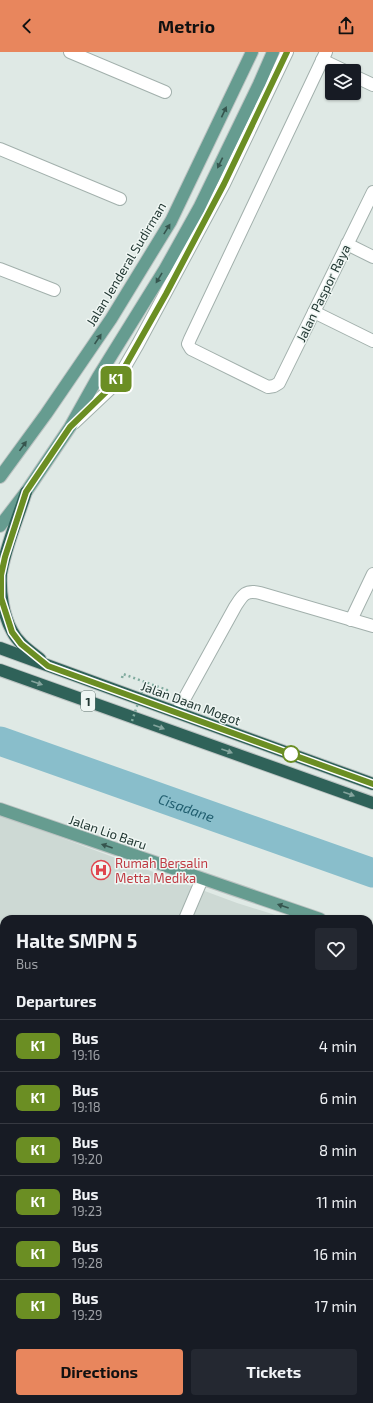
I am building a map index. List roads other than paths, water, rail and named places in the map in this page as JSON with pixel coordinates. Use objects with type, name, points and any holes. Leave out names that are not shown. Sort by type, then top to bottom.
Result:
[{"type":"highway","points":[[26,492],[5,557],[1,575],[1,598],[12,632],[21,644],[48,666]]},
{"type":"highway","name":"Jalan Daan Mogot","points":[[0,648],[373,784]]},
{"type":"highway","name":"1","points":[[0,670],[373,803]]},
{"type":"main road","name":"Jalan Jenderal Sudirman","points":[[0,477],[46,414],[111,319],[171,221],[252,52]]},
{"type":"main road","points":[[0,526],[26,492],[70,427],[98,377],[165,269],[199,208],[259,84],[272,52]]},
{"type":"main road","name":"Jalan Lio Baru","points":[[0,809],[308,915]]},
{"type":"street","points":[[70,52],[166,92]]},
{"type":"street","points":[[70,427],[108,390],[123,370],[224,184],[287,52]]},
{"type":"street","points":[[324,56],[335,64]]},
{"type":"street","name":"Jalan Paspor Raya","points":[[324,56],[188,344],[191,349],[268,387],[279,383],[373,192]]},
{"type":"street","points":[[361,79],[373,85]]},
{"type":"street","points":[[0,149],[120,199]]},
{"type":"street","points":[[347,244],[373,257]]},
{"type":"street","points":[[0,269],[54,290]]},
{"type":"street","points":[[314,312],[373,341]]},
{"type":"street","points":[[351,620],[373,574]]},
{"type":"street","points":[[181,714],[241,597],[247,592],[253,591],[373,626]]},
{"type":"street","points":[[187,915],[202,879]]},
{"type":"waterway","name":"Cisadane","points":[[0,741],[373,873]]},
{"type":"place","name":"Rumah Bersalin Metta Medika","points":[[101,870]]}]
